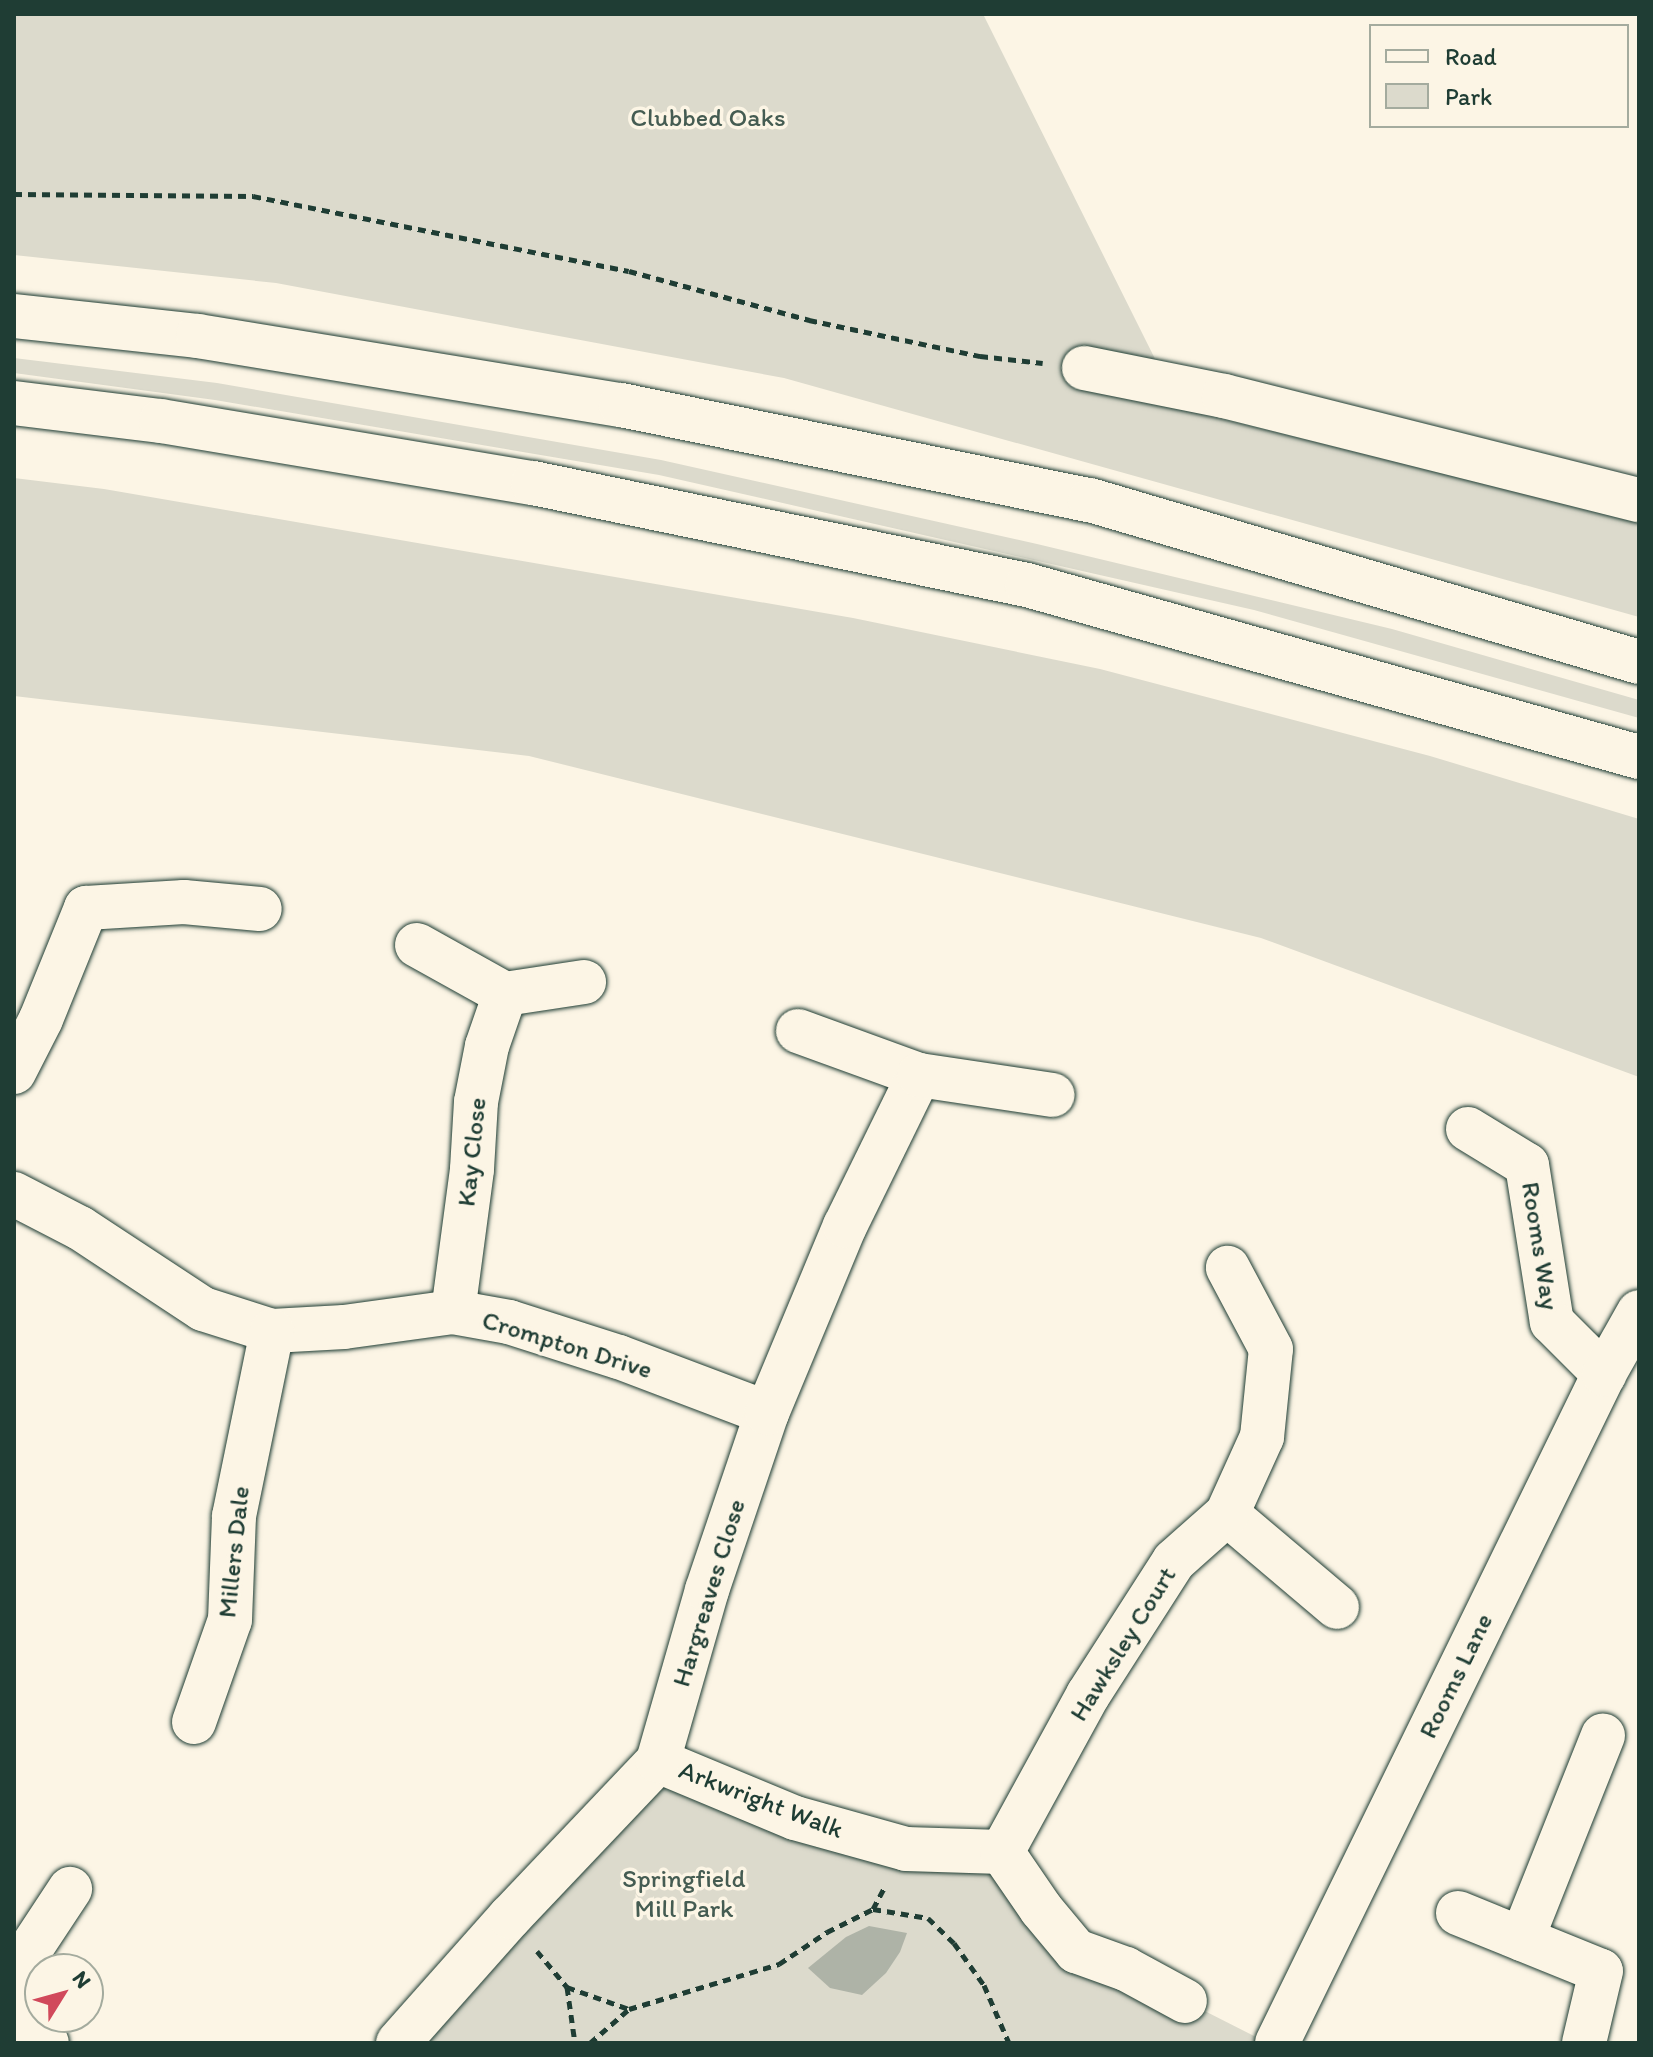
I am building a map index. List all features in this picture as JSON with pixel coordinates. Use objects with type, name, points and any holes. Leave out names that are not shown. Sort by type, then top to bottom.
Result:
[{"type":"main road","points":[[14,316],[198,336],[621,405],[1090,500],[1639,662]]},
{"type":"main road","points":[[1084,368],[1224,396],[1639,500]]},
{"type":"main road","points":[[14,403],[161,421],[533,483],[1027,585],[1639,757]]},
{"type":"main road","points":[[14,1072],[41,1019],[86,908],[219,903],[260,909]]},
{"type":"main road","points":[[417,945],[505,994],[584,982]]},
{"type":"main road","name":"Kay Close","points":[[453,1312],[472,1169],[476,1102],[487,1046],[505,994]]},
{"type":"main road","points":[[798,1031],[919,1075],[1053,1095]]},
{"type":"main road","name":"Hargreaves Close","points":[[398,2043],[510,1917],[658,1761],[707,1590],[767,1413],[845,1226],[919,1075]]},
{"type":"main road","name":"Rooms Way","points":[[1468,1129],[1527,1165],[1552,1322],[1604,1374]]},
{"type":"main road","name":"Crompton Drive","points":[[14,1194],[80,1228],[203,1309],[272,1331],[344,1327],[453,1312],[509,1322],[619,1357],[767,1413]]},
{"type":"main road","name":"Hawksley Court","points":[[1002,1852],[1088,1695],[1174,1561],[1227,1514],[1262,1437],[1271,1349],[1228,1268]]},
{"type":"main road","name":"Rooms Lane","points":[[1277,2043],[1604,1374],[1639,1312]]},
{"type":"main road","name":"Millers Dale","points":[[194,1722],[230,1620],[234,1516],[272,1331]]},
{"type":"main road","points":[[1227,1514],[1337,1607]]},
{"type":"main road","points":[[1522,1939],[1603,1735]]},
{"type":"main road","name":"Arkwright Walk","points":[[658,1761],[795,1818],[906,1849],[1002,1852]]},
{"type":"main road","points":[[1002,1852],[1041,1909],[1076,1951],[1126,1969],[1185,2001]]},
{"type":"main road","points":[[14,1974],[70,1889]]},
{"type":"main road","points":[[1458,1913],[1601,1971],[1584,2043]]},
{"type":"main road","points":[[14,2012],[47,2043]]},
{"type":"path","points":[[14,194],[253,196],[629,271],[809,320],[980,356],[1084,368]]},
{"type":"path","points":[[590,2043],[629,2009],[779,1964],[827,1932],[873,1909],[928,1918],[954,1943],[984,1985],[1009,2043]]},
{"type":"path","points":[[575,2043],[567,1987],[629,2009]]},
{"type":"green space","name":"Clubbed Oaks","points":[[14,14],[983,14],[1180,409],[1639,521],[1639,617],[784,378],[276,283],[14,255]]},
{"type":"green space","points":[[14,358],[217,383],[661,460],[1037,544],[1392,629],[1639,700],[1639,718],[1254,610],[659,475],[215,400],[14,373]]},
{"type":"green space","points":[[14,478],[104,489],[853,618],[1100,669],[1430,756],[1639,819],[1639,1077],[1261,938],[529,756],[14,696]]},
{"type":"green space","name":"Springfield Mill Park","points":[[658,1761],[1002,1852],[1041,1909],[1185,2001],[1258,2038],[1256,2043],[398,2043]]},
{"type":"shaded area","points":[[869,1926],[907,1933],[900,1952],[886,1973],[862,1995],[830,1988],[808,1968],[846,1937]]}]
